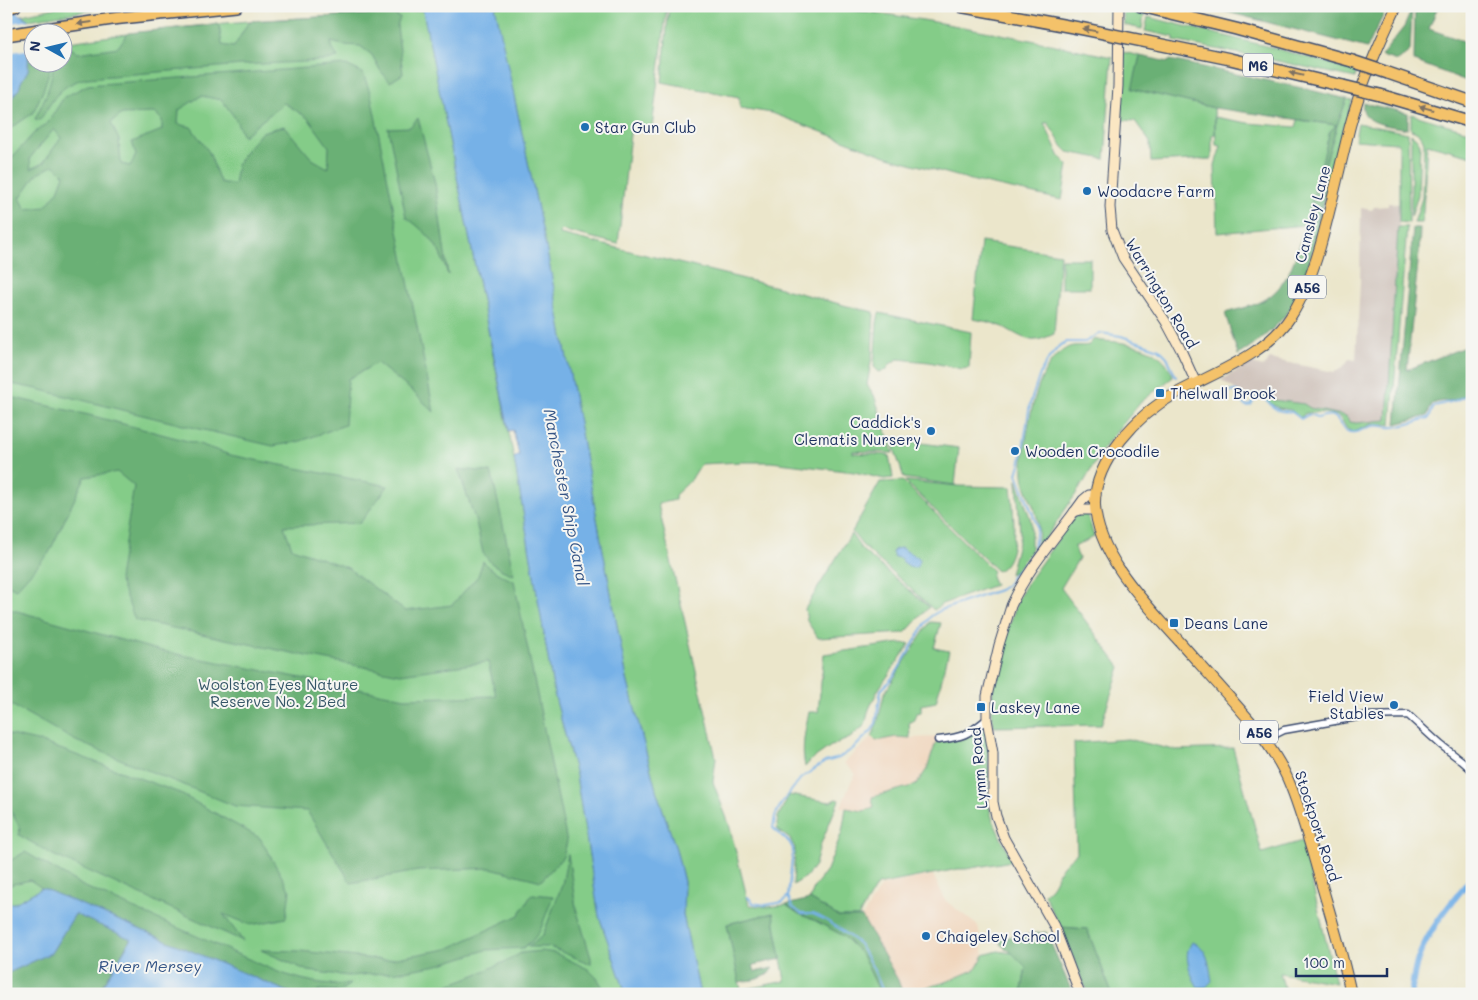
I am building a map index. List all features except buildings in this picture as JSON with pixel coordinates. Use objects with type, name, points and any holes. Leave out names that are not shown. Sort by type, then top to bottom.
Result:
[{"type":"highway","points":[[6,8],[15,6]]},
{"type":"highway","points":[[72,25],[236,6]]},
{"type":"highway","name":"M6","points":[[959,6],[1230,58],[1380,95],[1472,122]]},
{"type":"highway","name":"M6","points":[[1141,6],[1190,17],[1352,61],[1472,102]]},
{"type":"highway","points":[[6,35],[22,32]]},
{"type":"highway","points":[[6,42],[22,39]]},
{"type":"main road","name":"Warrington Road","points":[[1119,6],[1118,86],[1110,207],[1112,230],[1123,258],[1166,322],[1196,383]]},
{"type":"main road","name":"Camsley Lane","points":[[1196,383],[1236,364],[1258,349],[1272,339],[1291,318],[1309,283],[1325,230],[1354,113],[1365,79],[1376,50],[1397,6]]},
{"type":"main road","name":"Stockport Road","points":[[1196,383],[1162,402],[1136,423],[1115,448],[1104,466],[1097,486],[1095,510],[1098,525],[1114,562],[1128,583],[1251,722],[1266,740],[1280,762],[1291,786],[1340,945],[1351,994]]},
{"type":"main road","name":"Lymm Road","points":[[1080,994],[1054,926],[1004,838],[996,816],[993,802],[993,753],[987,719],[987,696],[990,679],[1016,594],[1030,571],[1086,497],[1096,495]]},
{"type":"main road","points":[[1074,512],[1095,510]]},
{"type":"street","points":[[1266,740],[1284,730],[1363,716],[1408,715],[1472,770]]},
{"type":"street","points":[[938,740],[959,737],[971,732],[987,719]]},
{"type":"shaded area","points":[[1388,203],[1400,204],[1387,420],[1350,422],[1345,416],[1310,408],[1304,404],[1274,400],[1256,392],[1250,399],[1221,380],[1250,363],[1263,367],[1270,359],[1334,372],[1343,367],[1349,359],[1356,360],[1361,208],[1372,210],[1374,207],[1388,206]]},
{"type":"shaded area","points":[[872,737],[876,741],[896,737],[939,737],[927,769],[916,785],[873,797],[874,808],[863,811],[841,807],[856,774],[844,763]]},
{"type":"shaded area","name":"Chaigeley School","points":[[933,875],[946,901],[978,926],[984,955],[976,969],[946,982],[903,994],[898,980],[862,917],[881,886]]},
{"type":"green space","points":[[64,6],[93,6],[93,10],[29,20],[22,15]]},
{"type":"green space","points":[[667,6],[652,128],[631,125],[618,244],[561,230],[560,234],[874,312],[872,356],[867,385],[874,395],[893,453],[853,451],[853,453],[889,455],[893,478],[884,479],[854,472],[771,462],[701,464],[691,480],[675,495],[675,500],[658,504],[716,758],[713,782],[729,824],[749,905],[768,907],[786,905],[799,914],[842,935],[862,955],[881,994],[700,994],[683,915],[684,882],[676,849],[656,790],[627,679],[547,252],[495,7]],"holes":[[[773,913],[785,981],[741,990],[727,924]]]},
{"type":"green space","points":[[669,6],[845,9],[900,16],[1022,38],[1112,57],[1105,159],[1068,152],[1048,123],[1044,123],[1060,157],[1068,165],[1062,200],[975,181],[888,157],[772,113],[740,108],[739,97],[662,82]]},
{"type":"green space","points":[[1204,6],[1388,6],[1367,48]]},
{"type":"green space","points":[[1415,6],[1438,6],[1429,29],[1472,44],[1472,83],[1414,61]]},
{"type":"green space","points":[[1412,9],[1410,51],[1397,61],[1381,56],[1404,27]]},
{"type":"green space","name":"Woolston Eyes Nature Reserve No. 2 Bed","points":[[423,10],[514,458],[554,693],[576,775],[599,916],[626,994],[564,994],[561,990],[457,994],[293,994],[42,888],[15,903],[6,904],[6,106],[19,89],[27,72],[72,72],[72,42],[249,21]]},
{"type":"green space","points":[[1123,11],[1144,15],[1142,29],[1124,25]]},
{"type":"green space","points":[[391,13],[400,18],[397,26],[403,74],[390,82],[380,70],[372,55],[360,46],[331,42],[333,50],[338,57],[322,61],[242,65],[87,78],[64,88],[54,98],[40,120],[35,119],[47,93],[53,72],[72,72],[72,49],[78,53],[118,47],[128,33],[219,24],[222,45],[234,47],[249,21]]},
{"type":"green space","points":[[1148,17],[1274,48],[1357,71],[1355,78],[1174,41],[1174,37],[1145,31]]},
{"type":"green space","points":[[1123,52],[1140,56],[1133,89],[1214,108],[1215,134],[1212,135],[1212,159],[1151,162],[1150,142],[1135,121],[1121,120]]},
{"type":"green space","points":[[1140,56],[1169,62],[1170,60],[1347,99],[1337,125],[1214,108],[1132,89]]},
{"type":"green space","points":[[346,65],[363,73],[371,95],[434,412],[412,391],[377,363],[348,379],[345,425],[298,442],[273,446],[6,383],[6,164],[35,132],[47,124],[64,97],[88,85]],"holes":[[[201,96],[222,100],[235,118],[243,136],[284,103],[308,118],[329,147],[328,168],[312,159],[284,126],[262,132],[248,148],[237,165],[234,185],[220,182],[209,152],[191,127],[178,124],[179,110]],[[155,113],[162,120],[162,130],[132,142],[136,155],[130,166],[121,164],[119,140],[111,123],[122,114]],[[54,129],[61,138],[43,163],[31,169],[30,158]],[[54,165],[64,175],[58,191],[45,207],[26,209],[20,198],[36,175]]]},
{"type":"green space","points":[[27,72],[49,72],[33,113],[7,131],[6,106],[19,89]]},
{"type":"green space","points":[[1347,99],[1352,100],[1335,157],[1317,234],[1303,233],[1305,225],[1217,233],[1215,165],[1221,146],[1216,145],[1215,117],[1248,123],[1296,127],[1298,120],[1337,125]],"holes":[[[1337,125],[1324,168],[1331,169],[1318,220],[1311,220],[1306,224],[1330,131]]]},
{"type":"green space","points":[[1363,103],[1408,113],[1408,129],[1372,120],[1366,116],[1363,110]]},
{"type":"green space","points":[[1411,114],[1472,132],[1472,156],[1427,144],[1421,223],[1414,223],[1422,198],[1424,143],[1416,132],[1411,130]]},
{"type":"green space","points":[[418,118],[435,183],[448,275],[433,242],[406,217],[388,128],[410,127]]},
{"type":"green space","points":[[1358,123],[1408,133],[1409,223],[1399,222],[1399,144],[1355,140]]},
{"type":"green space","points":[[1337,125],[1324,167],[1331,169],[1318,221],[1311,220],[1306,225],[1330,131]]},
{"type":"green space","points":[[1411,134],[1420,144],[1418,195],[1411,217]]},
{"type":"green space","points":[[1398,227],[1407,227],[1391,425],[1373,424],[1353,432],[1347,429],[1339,417],[1334,415],[1311,413],[1299,417],[1291,410],[1279,408],[1271,404],[1263,395],[1274,400],[1304,404],[1310,408],[1346,416],[1350,422],[1387,420]]},
{"type":"green space","points":[[1413,228],[1420,228],[1419,253],[1407,370],[1472,344],[1472,392],[1454,400],[1432,404],[1427,416],[1396,424]]},
{"type":"green space","points":[[1303,233],[1317,234],[1296,298],[1278,323],[1263,337],[1238,355],[1225,313],[1258,303],[1271,296],[1278,289],[1289,272]]},
{"type":"green space","points":[[981,242],[1060,254],[1054,334],[1031,340],[997,325],[973,319]]},
{"type":"green space","points":[[1061,259],[1090,259],[1090,288],[1061,288]]},
{"type":"green space","points":[[879,313],[971,332],[969,368],[962,369],[929,362],[898,359],[891,363],[886,370],[879,372],[874,367]]},
{"type":"green space","points":[[1094,339],[1131,344],[1144,348],[1156,354],[1166,363],[1173,377],[1141,402],[1104,447],[1084,482],[1037,551],[1038,521],[1025,485],[1023,471],[1029,421],[1033,406],[1042,378],[1048,366],[1057,356],[1067,348],[1089,345]]},
{"type":"green space","points":[[6,396],[93,416],[199,444],[230,455],[388,486],[360,523],[284,526],[292,548],[348,568],[405,611],[452,605],[478,576],[483,561],[497,573],[514,581],[567,842],[563,857],[541,881],[491,868],[418,871],[351,883],[307,811],[235,806],[76,741],[6,702],[6,608],[161,651],[405,698],[496,696],[488,662],[400,674],[135,620],[119,579],[134,486],[117,472],[85,477],[49,553],[16,589],[6,584]]},
{"type":"green space","points":[[891,439],[959,448],[955,485],[904,478]]},
{"type":"green space","points":[[458,469],[490,472],[492,475],[514,575],[491,563],[483,553],[476,522]]},
{"type":"green space","points":[[1017,480],[1031,521],[1031,548],[1014,572],[1010,574],[1020,535]]},
{"type":"green space","points":[[903,481],[993,571],[991,576],[995,585],[942,604],[934,610],[862,545],[852,532],[880,482]]},
{"type":"green space","points":[[905,481],[958,486],[1011,487],[1014,533],[1010,556],[1005,565],[997,571]]},
{"type":"green space","points":[[1087,512],[1094,537],[1074,547],[1079,558],[1061,588],[1120,667],[1101,725],[994,727],[992,703],[994,680],[997,680],[998,677],[995,676],[1019,597],[1077,513]]},
{"type":"green space","points":[[851,534],[862,550],[929,607],[905,633],[818,638],[807,621],[805,609]]},
{"type":"green space","points":[[930,622],[941,623],[934,648],[949,651],[936,702],[921,705],[921,712],[917,713],[913,721],[909,722],[910,738],[896,737],[876,741],[872,737],[884,694]]},
{"type":"green space","points":[[900,643],[910,644],[878,690],[869,709],[865,725],[850,738],[831,746],[811,760],[805,767],[803,746],[805,732],[809,712],[818,712],[824,654]]},
{"type":"green space","points":[[979,729],[986,729],[989,754],[988,803],[993,821],[1012,861],[958,869],[877,885],[858,917],[839,917],[810,899],[814,887],[827,870],[842,832],[846,808],[863,811],[874,808],[872,797],[916,785],[927,769],[936,742],[963,739]]},
{"type":"green space","points":[[6,734],[41,742],[177,792],[260,838],[290,891],[286,918],[251,925],[223,914],[243,941],[53,855],[19,835],[20,828],[6,802]]},
{"type":"green space","points":[[1128,739],[1174,750],[1233,748],[1262,853],[1302,841],[1336,983],[1280,973],[1286,994],[1207,994],[1206,990],[1198,994],[1112,994],[1087,929],[1060,927],[1044,894],[1053,884],[1062,867],[1077,853],[1074,743]]},
{"type":"green space","points":[[789,795],[830,802],[836,799],[839,800],[820,846],[815,865],[806,877],[793,885],[795,848],[790,839],[778,830],[777,824],[778,817]]},
{"type":"green space","points":[[25,852],[83,886],[278,972],[314,982],[350,984],[341,991],[318,990],[321,994],[293,994],[42,888],[30,880],[6,887],[6,863]]},
{"type":"green space","points":[[568,854],[576,908],[591,958],[591,964],[549,947],[528,947],[543,935],[562,885]]},
{"type":"green space","points":[[532,894],[553,896],[540,931],[523,948],[486,950],[438,965],[398,972],[349,976],[308,971],[261,950],[300,951],[385,960],[447,949],[519,915]]},
{"type":"green space","points":[[810,899],[839,917],[862,917],[898,980],[903,994],[881,994],[862,955],[842,935],[799,914],[786,905]]},
{"type":"green space","points":[[773,913],[781,959],[753,965],[755,972],[773,968],[763,977],[739,982],[727,924]]},
{"type":"green space","points":[[75,914],[131,938],[102,987],[121,994],[6,994],[6,974],[51,953]]},
{"type":"green space","points":[[1060,927],[1087,929],[1112,994],[1088,994]]},
{"type":"green space","points":[[1046,932],[1073,994],[1022,994],[1026,967],[1000,944],[1002,938]]},
{"type":"green space","points":[[542,951],[555,953],[588,969],[597,978],[607,994],[564,994],[561,990],[412,994],[446,986],[475,975],[521,953]]},
{"type":"green space","points":[[998,951],[1012,953],[1026,967],[1022,994],[923,994],[920,989],[946,982],[976,969],[984,955]]},
{"type":"green space","points":[[920,989],[923,994],[903,994]]},
{"type":"water","points":[[6,6],[29,20],[29,22],[22,22],[22,72],[27,72],[19,89],[6,106]]},
{"type":"water","name":"Manchester Ship Canal","points":[[422,6],[495,6],[547,252],[627,679],[656,790],[676,849],[684,882],[683,915],[700,994],[626,994],[599,916],[576,775],[554,693],[514,458],[519,455],[513,430],[509,431]]},
{"type":"water","points":[[901,548],[920,559],[917,567],[912,568],[903,562],[901,558],[894,557],[892,552],[895,549]]},
{"type":"water","name":"River Mersey","points":[[42,888],[293,994],[121,994],[102,988],[131,939],[75,914],[51,953],[6,974],[6,904],[15,903]]},
{"type":"water","points":[[1192,942],[1202,948],[1209,963],[1212,981],[1206,987],[1198,987],[1193,979],[1187,959],[1188,950]]},
{"type":"pier","points":[[31,20],[31,22],[22,22],[22,50],[6,53],[6,24]]},
{"type":"waterway","points":[[748,897],[753,903],[766,905],[783,902],[788,896],[793,849],[790,843],[773,828],[775,816],[781,804],[801,778],[825,762],[839,758],[854,748],[872,730],[876,723],[881,690],[898,670],[931,616],[941,610],[999,590],[1007,585],[1034,550],[1037,527],[1017,474],[1021,461],[1030,404],[1040,374],[1049,358],[1060,345],[1067,342],[1085,342],[1100,333],[1121,336],[1159,349],[1167,357],[1176,377]]},
{"type":"waterway","points":[[1194,392],[1206,398],[1211,398],[1236,391],[1243,404],[1247,406],[1251,405],[1258,394],[1264,397],[1273,407],[1281,411],[1292,412],[1301,419],[1309,415],[1318,418],[1335,417],[1346,431],[1350,432],[1357,432],[1376,426],[1406,425],[1429,418],[1434,406],[1454,401],[1472,393]]},
{"type":"waterway","points":[[1411,994],[1417,963],[1428,937],[1472,877]]},
{"type":"waterway","points":[[788,896],[792,907],[802,914],[813,914],[822,918],[859,944],[873,968],[884,994]]},
{"type":"place","name":"Star Gun Club","points":[[585,127]]},
{"type":"place","name":"Woodacre Farm","points":[[1087,191]]},
{"type":"place","name":"Thelwall Brook","points":[[1160,393]]},
{"type":"place","name":"Caddick's Clematis Nursery","points":[[931,431]]},
{"type":"place","name":"Wooden Crocodile","points":[[1015,451]]},
{"type":"place","name":"Deans Lane","points":[[1174,623]]},
{"type":"place","name":"Field View Stables","points":[[1394,705]]},
{"type":"place","name":"Laskey Lane","points":[[981,707]]},
{"type":"place","name":"Chaigeley School","points":[[926,936]]}]
